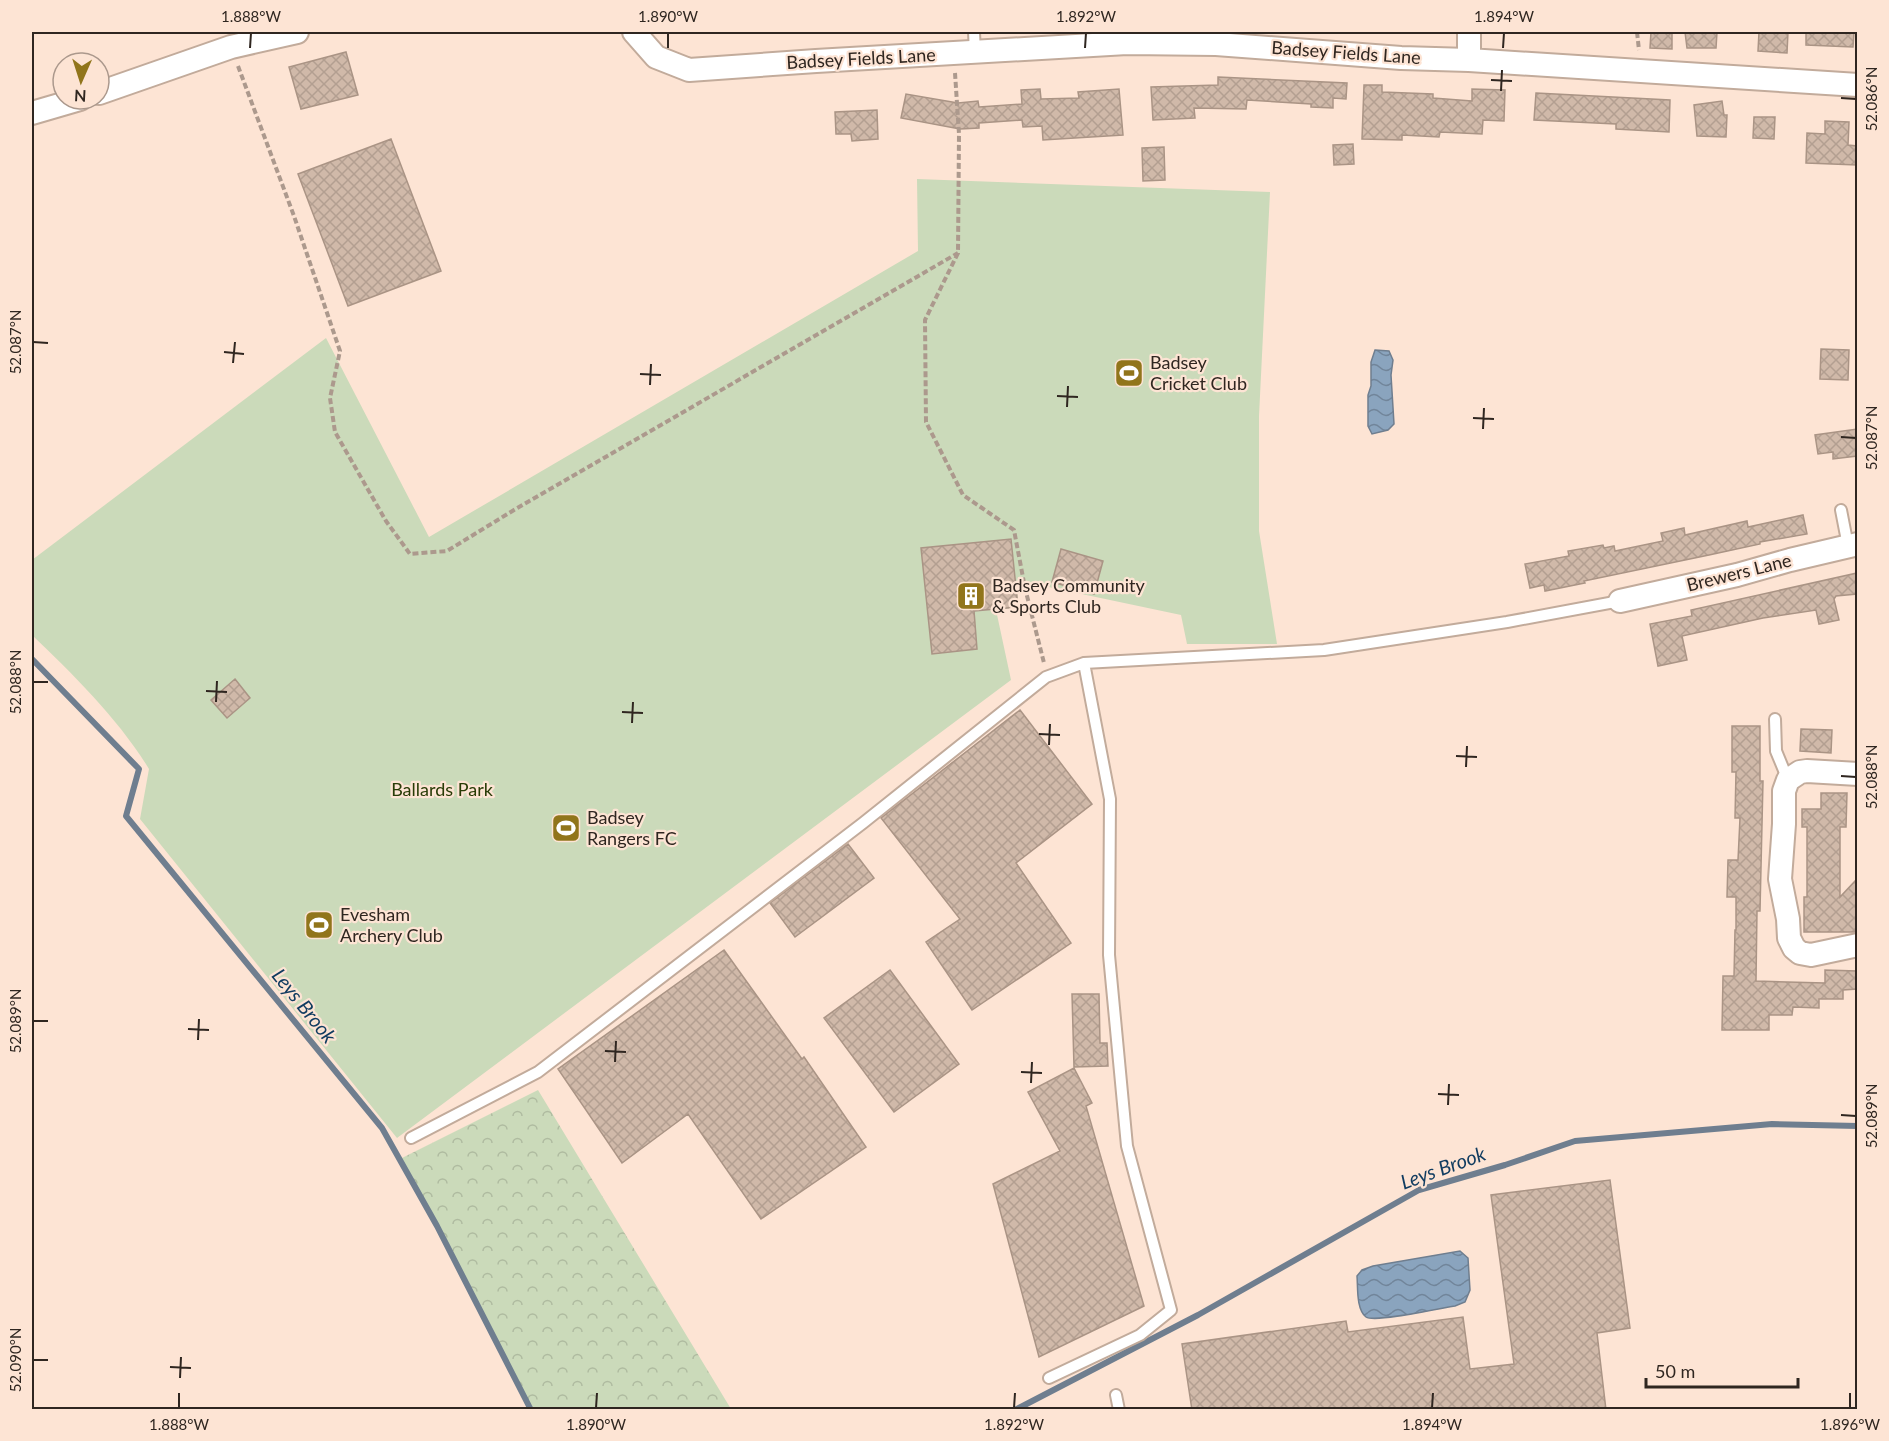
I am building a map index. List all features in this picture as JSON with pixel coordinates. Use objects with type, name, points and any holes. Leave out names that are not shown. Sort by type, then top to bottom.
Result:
[{"type":"street","points":[[111,89],[238,41],[297,32]]},
{"type":"street","name":"Badsey Fields Lane","points":[[634,32],[656,57],[689,70],[816,61],[967,46],[1216,44],[1401,58],[1468,60],[1857,85]]},
{"type":"street","points":[[1468,60],[1469,32]]},
{"type":"street","points":[[32,113],[51,107]]},
{"type":"street","name":"Brewers Lane","points":[[1620,601],[1737,575],[1853,545]]},
{"type":"street","points":[[1857,774],[1807,771],[1800,772],[1788,780],[1784,790],[1780,879],[1788,919],[1789,938],[1794,948],[1800,953],[1811,955],[1857,945]]},
{"type":"lane","points":[[1841,510],[1853,545]]},
{"type":"lane","points":[[411,1138],[538,1072],[853,830],[1046,677],[1084,663],[1324,650],[1507,622],[1620,601]]},
{"type":"lane","points":[[1048,1378],[1140,1335],[1171,1310],[1127,1146],[1109,955],[1110,799],[1084,663]]},
{"type":"lane","points":[[1775,718],[1776,752],[1788,780]]},
{"type":"lane","points":[[1116,1395],[1119,1410]]},
{"type":"path","points":[[238,41],[340,351],[330,398],[335,432],[386,521],[410,554],[447,551],[958,253]]},
{"type":"path","points":[[967,46],[958,134],[958,253],[925,320],[926,422],[963,495],[1014,530],[1024,588],[1046,677]]},
{"type":"green space","name":"Ballards Park","points":[[917,179],[1270,192],[1259,416],[1259,531],[1277,644],[1187,644],[1181,615],[1039,585],[1017,587],[1018,607],[996,610],[1011,680],[397,1138],[140,819],[149,769],[110,716],[32,635],[32,560],[326,338],[429,537],[918,251]]},
{"type":"green space","points":[[538,1090],[731,1409],[531,1409],[400,1159]]},
{"type":"water","points":[[1375,350],[1389,351],[1393,360],[1391,375],[1394,424],[1388,430],[1372,434],[1368,426],[1368,395],[1371,386],[1371,362]]},
{"type":"water","points":[[1460,1251],[1468,1258],[1470,1290],[1465,1302],[1455,1306],[1395,1317],[1372,1318],[1366,1317],[1363,1313],[1358,1298],[1357,1276],[1362,1270],[1373,1266]]},
{"type":"building","points":[[1651,32],[1672,32],[1672,49],[1650,48]]},
{"type":"building","points":[[1685,32],[1717,32],[1716,48],[1687,48]]},
{"type":"building","points":[[1759,32],[1788,32],[1787,53],[1758,51]]},
{"type":"building","points":[[1806,32],[1854,32],[1853,47],[1806,45]]},
{"type":"building","points":[[346,52],[358,95],[301,109],[289,67]]},
{"type":"building","points":[[1218,77],[1347,83],[1346,99],[1333,98],[1333,108],[1311,107],[1311,104],[1247,100],[1246,109],[1194,108],[1195,118],[1153,120],[1151,87],[1218,85]]},
{"type":"building","points":[[1364,85],[1382,85],[1382,92],[1433,94],[1433,98],[1472,101],[1472,89],[1505,90],[1504,121],[1483,120],[1482,134],[1440,132],[1439,137],[1402,135],[1402,140],[1362,139]]},
{"type":"building","points":[[1040,89],[1041,99],[1079,98],[1078,92],[1119,89],[1123,135],[1043,140],[1042,126],[1023,127],[1022,120],[979,123],[979,128],[960,129],[901,118],[906,94],[958,103],[978,101],[979,107],[1022,104],[1021,90]]},
{"type":"building","points":[[1536,93],[1670,100],[1669,132],[1616,129],[1616,124],[1534,120]]},
{"type":"building","points":[[1722,101],[1724,115],[1727,115],[1726,137],[1697,136],[1694,105]]},
{"type":"building","points":[[877,110],[878,139],[852,141],[851,134],[836,134],[835,112]]},
{"type":"building","points":[[1754,117],[1775,117],[1774,139],[1753,138]]},
{"type":"building","points":[[1825,121],[1849,122],[1848,145],[1857,146],[1857,165],[1806,163],[1807,133],[1825,134]]},
{"type":"building","points":[[391,139],[441,271],[348,306],[298,174]]},
{"type":"building","points":[[1353,144],[1354,164],[1334,165],[1333,145]]},
{"type":"building","points":[[1164,147],[1165,180],[1143,181],[1142,148]]},
{"type":"building","points":[[1821,349],[1849,350],[1848,380],[1820,379]]},
{"type":"building","points":[[1857,429],[1857,456],[1833,459],[1833,452],[1818,454],[1815,435]]},
{"type":"building","points":[[1803,515],[1807,534],[1760,542],[1760,544],[1545,591],[1544,585],[1530,588],[1525,564],[1569,556],[1568,551],[1603,545],[1604,548],[1614,546],[1615,551],[1663,541],[1661,533],[1684,528],[1685,535],[1747,521],[1748,527]]},
{"type":"building","name":"Badsey Community & Sports Club","points":[[1011,539],[1018,607],[974,611],[977,649],[932,654],[921,548]]},
{"type":"building","points":[[1061,549],[1103,561],[1094,594],[1052,582]]},
{"type":"building","points":[[1857,573],[1857,594],[1836,596],[1834,599],[1839,620],[1819,624],[1816,610],[1763,618],[1682,636],[1687,660],[1658,666],[1650,624],[1692,616],[1691,610]]},
{"type":"building","points":[[235,679],[250,698],[227,718],[211,700]]},
{"type":"building","points":[[1020,710],[1092,804],[1016,863],[1071,943],[972,1010],[926,942],[960,919],[881,818]]},
{"type":"building","points":[[1732,726],[1760,726],[1760,781],[1763,781],[1756,981],[1825,983],[1825,970],[1857,971],[1857,989],[1843,990],[1843,999],[1819,999],[1819,1008],[1793,1007],[1792,1015],[1769,1015],[1769,1030],[1722,1030],[1723,976],[1734,976],[1736,930],[1736,897],[1727,897],[1728,860],[1738,860],[1740,818],[1735,818],[1736,772],[1732,772]]},
{"type":"building","points":[[1801,729],[1832,730],[1831,753],[1800,751]]},
{"type":"building","points":[[1821,793],[1847,793],[1846,827],[1840,827],[1840,897],[1857,879],[1857,932],[1804,932],[1804,897],[1807,897],[1807,827],[1802,827],[1802,809],[1821,809]]},
{"type":"building","points":[[848,844],[874,878],[795,937],[770,903]]},
{"type":"building","points":[[724,950],[802,1059],[804,1057],[866,1147],[761,1219],[688,1114],[622,1163],[558,1069]]},
{"type":"building","points":[[890,970],[959,1064],[894,1112],[824,1018]]},
{"type":"building","points":[[1072,994],[1099,994],[1100,1043],[1107,1043],[1108,1066],[1074,1067]]},
{"type":"building","points":[[1074,1068],[1092,1103],[1086,1106],[1144,1306],[1039,1357],[993,1184],[1060,1151],[1028,1092]]},
{"type":"building","points":[[1610,1180],[1630,1328],[1597,1333],[1606,1410],[1192,1410],[1182,1344],[1346,1321],[1348,1332],[1463,1317],[1470,1369],[1514,1364],[1491,1195]]},
{"type":"waterway","name":"Leys Brook","points":[[32,659],[139,769],[126,816],[382,1128],[437,1226],[531,1410]]},
{"type":"waterway","name":"Leys Brook","points":[[1015,1410],[1198,1315],[1419,1190],[1505,1165],[1575,1141],[1772,1124],[1858,1126]]},
{"type":"place","name":"Badsey Cricket Club","points":[[1129,373]]},
{"type":"place","name":"Badsey Community & Sports Club","points":[[971,596]]},
{"type":"place","name":"Badsey Rangers FC","points":[[566,828]]},
{"type":"place","name":"Evesham Archery Club","points":[[319,925]]}]
